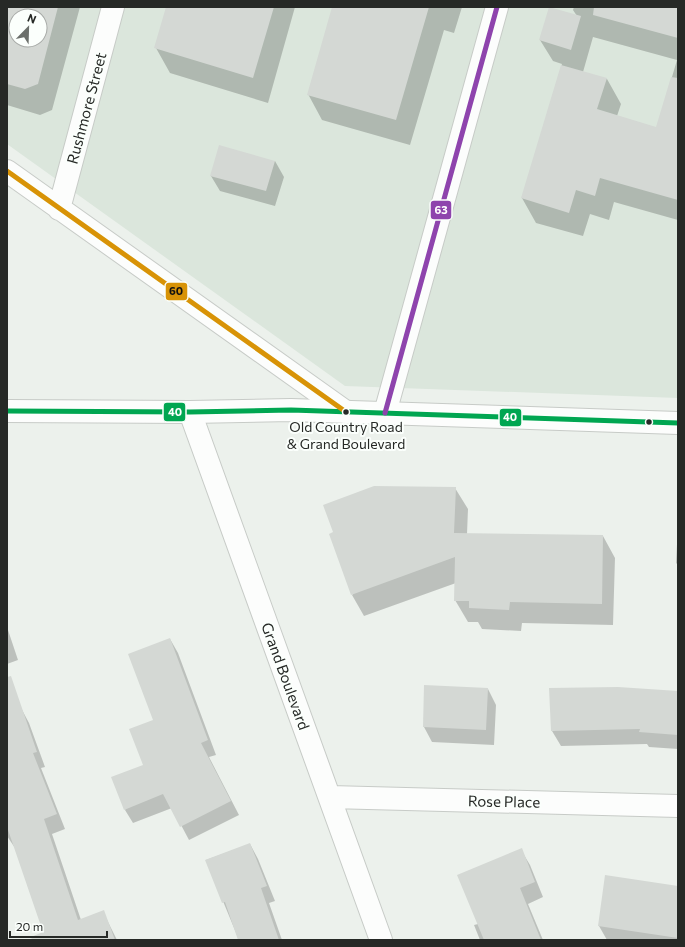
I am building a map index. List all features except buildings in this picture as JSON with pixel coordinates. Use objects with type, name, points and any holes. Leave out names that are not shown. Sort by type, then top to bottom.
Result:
[{"type":"street","name":"Rushmore Street","points":[[59,209],[114,7]]},
{"type":"street","points":[[385,413],[497,7]]},
{"type":"street","points":[[7,171],[346,412]]},
{"type":"street","points":[[7,411],[190,412],[291,410],[678,423]]},
{"type":"street","name":"Grand Boulevard","points":[[190,412],[381,940]]},
{"type":"street","name":"Rose Place","points":[[330,797],[678,806]]},
{"type":"shaded area","points":[[7,7],[678,7],[678,398],[345,386],[7,144]]},
{"type":"transit line","name":"63","points":[[385,413],[497,7]]},
{"type":"transit line","name":"60","points":[[7,171],[346,412]]},
{"type":"transit line","name":"40","points":[[7,411],[190,412],[291,410],[678,423]]},
{"type":"place","name":"Old Country Road & Grand Boulevard","points":[[346,412]]}]
